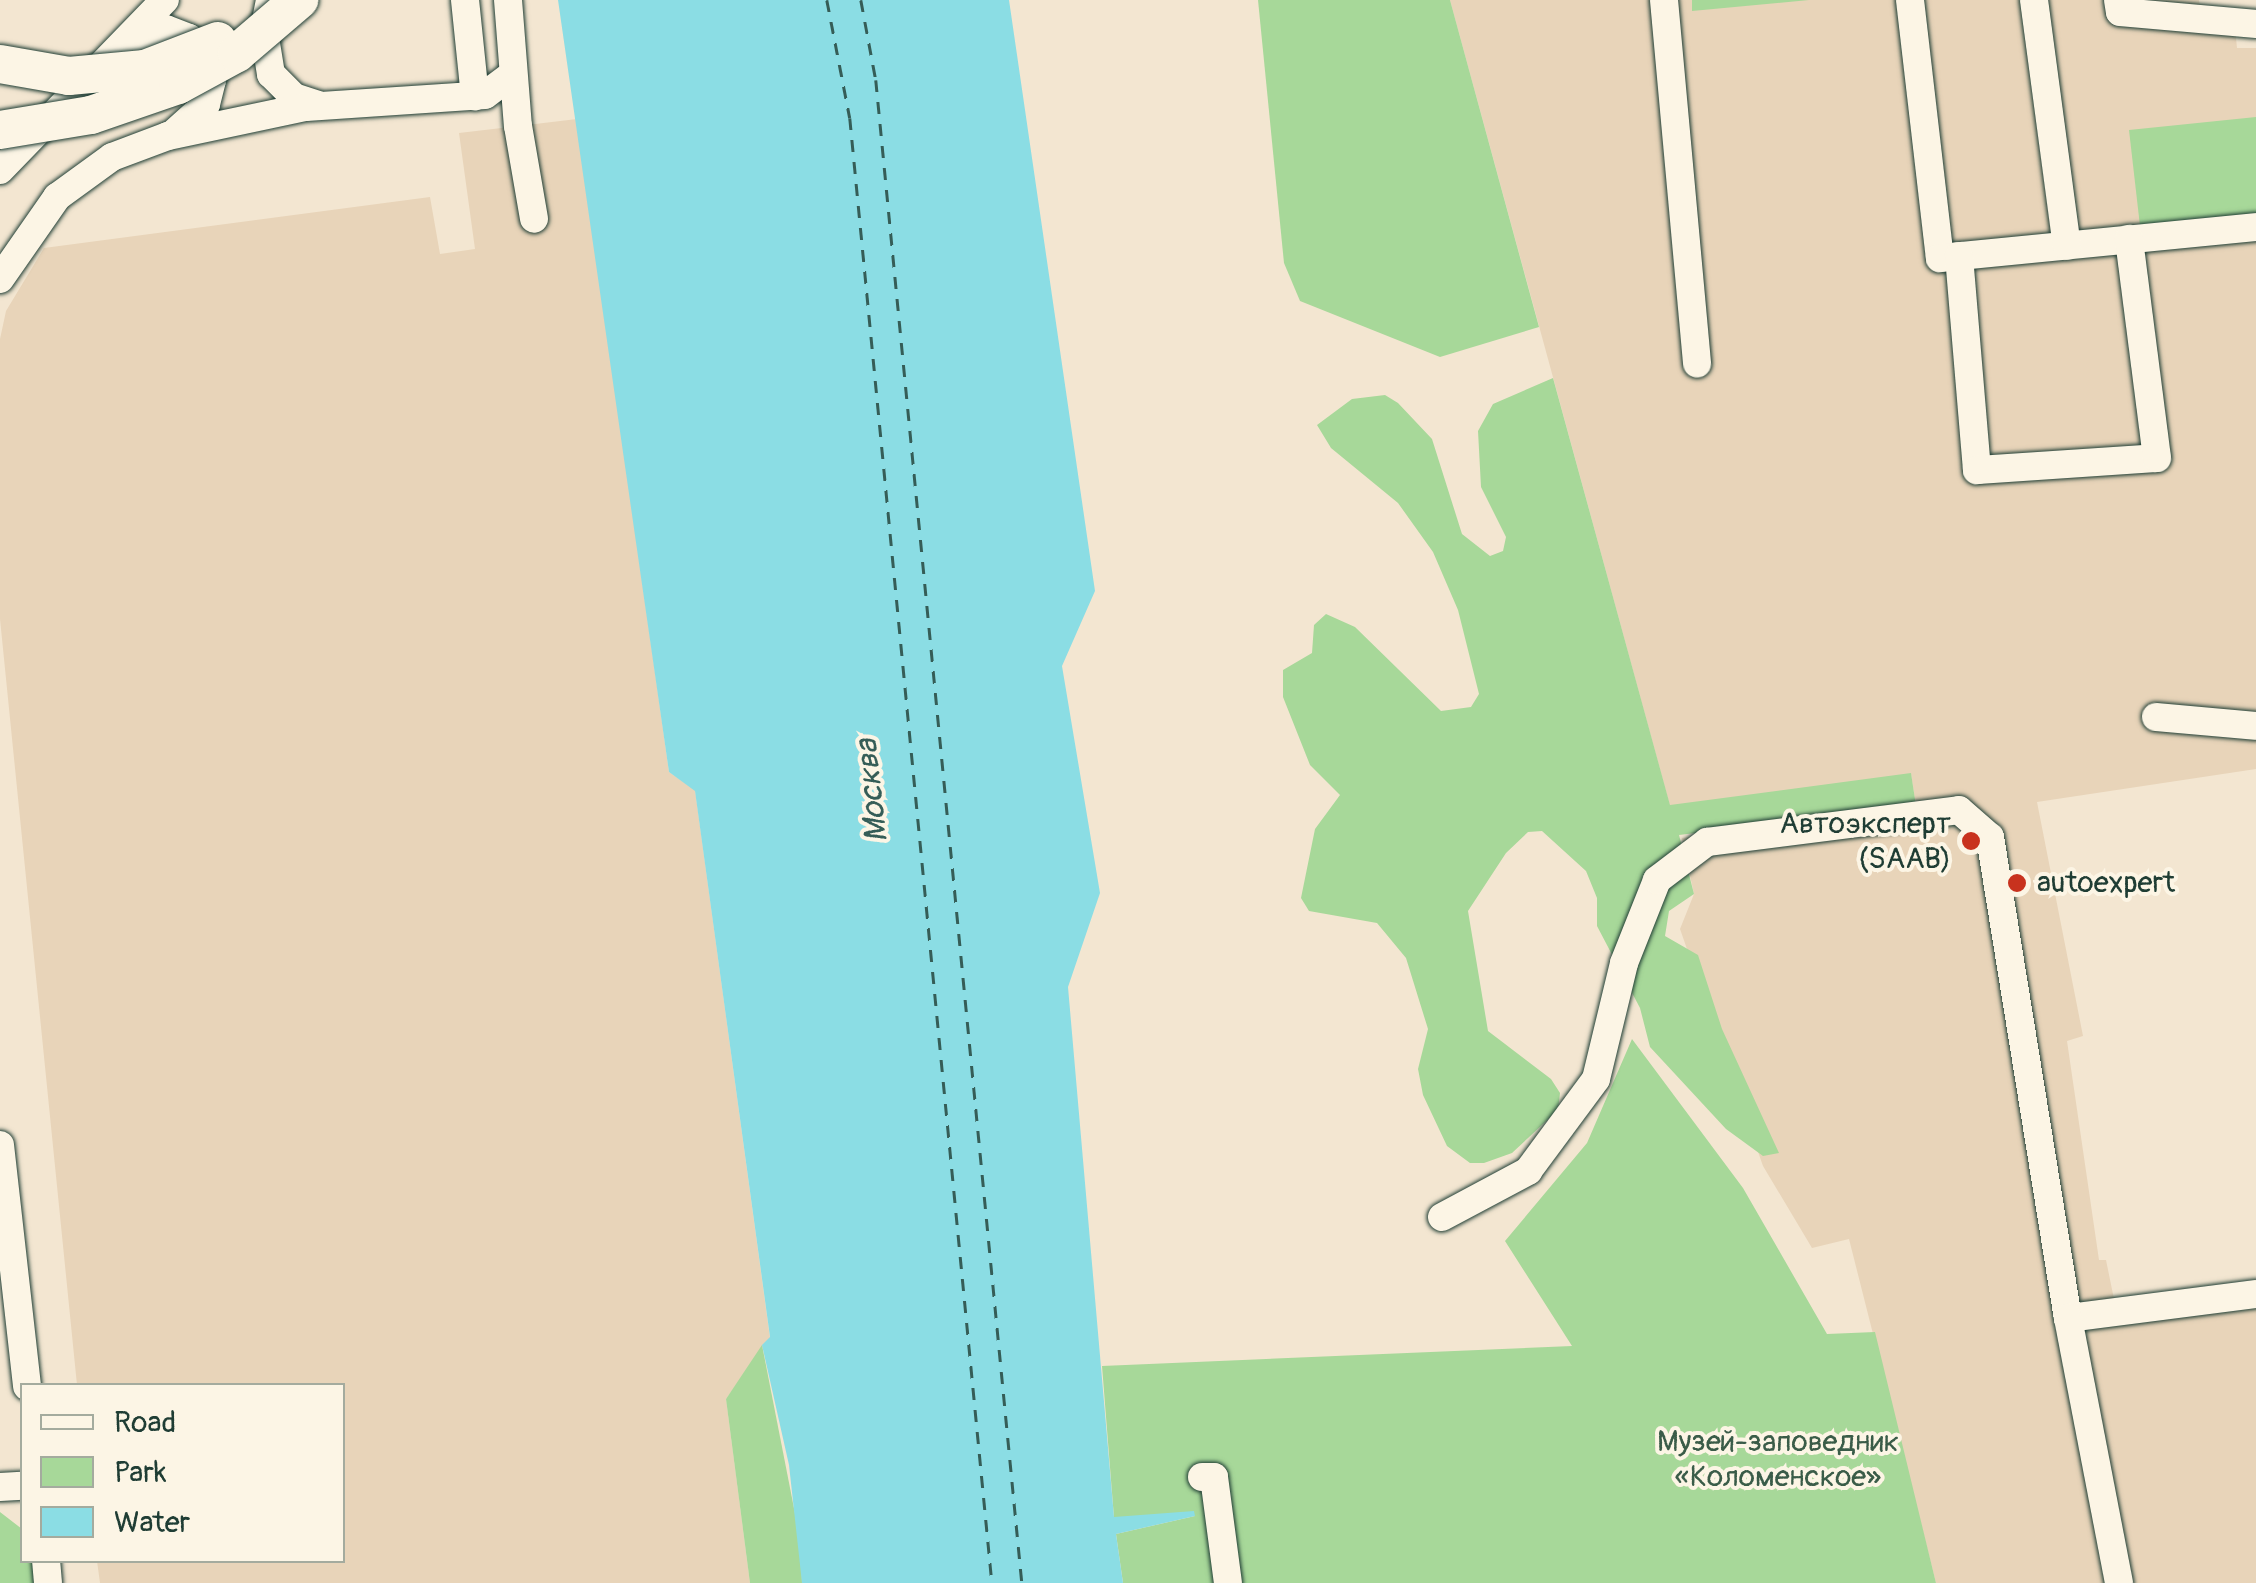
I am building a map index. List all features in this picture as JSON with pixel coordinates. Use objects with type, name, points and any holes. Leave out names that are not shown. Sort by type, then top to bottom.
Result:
[{"type":"main road","points":[[0,64],[70,76],[144,69],[224,39],[284,0]]},
{"type":"main road","points":[[0,130],[91,116],[178,85],[237,54],[298,0]]},
{"type":"street","points":[[0,170],[165,0]]},
{"type":"street","points":[[270,0],[264,31],[271,74],[294,97],[324,106]]},
{"type":"street","points":[[465,0],[475,96]]},
{"type":"street","points":[[508,0],[513,74],[534,220]]},
{"type":"street","points":[[1664,0],[1697,364]]},
{"type":"street","points":[[1910,0],[1940,258],[2256,227]]},
{"type":"street","points":[[2034,0],[2067,246]]},
{"type":"street","points":[[2118,0],[2120,12],[2256,24]]},
{"type":"street","points":[[108,57],[153,30],[178,32],[198,46],[210,68],[210,92],[199,114],[168,136]]},
{"type":"street","points":[[0,279],[57,196],[112,157],[168,136],[324,106],[475,96],[513,74]]},
{"type":"street","points":[[1960,256],[1977,470],[2158,458],[2129,240]]},
{"type":"street","points":[[2156,718],[2256,726]]},
{"type":"street","points":[[1442,1217],[1528,1171],[1596,1079],[1624,963],[1657,880],[1708,842],[1959,810],[1990,837],[2068,1318],[2118,1583]]},
{"type":"street","points":[[0,1145],[27,1383]]},
{"type":"street","points":[[2068,1318],[2256,1294]]},
{"type":"street","points":[[1202,1477],[1214,1477],[1228,1583]]},
{"type":"shaded area","points":[[1450,0],[2199,0],[2204,30],[2235,28],[2237,48],[2256,48],[2256,769],[2037,802],[2083,1036],[2067,1041],[2099,1260],[2106,1260],[2115,1304],[2256,1283],[2256,1583],[1936,1583],[1849,1239],[1812,1248],[1763,1166],[1680,929],[1694,894],[1682,838],[1916,806],[1911,774],[1670,806]]},
{"type":"shaded area","points":[[577,119],[669,772],[695,790],[770,1338],[726,1399],[750,1583],[100,1583],[97,1563],[345,1563],[345,1383],[77,1383],[0,619],[0,339],[6,311],[44,248],[430,197],[440,254],[475,249],[459,133]]},
{"type":"green space","points":[[1258,0],[1450,0],[1539,327],[1440,357],[1300,301],[1284,263]]},
{"type":"green space","points":[[1692,0],[1809,0],[1692,11]]},
{"type":"green space","points":[[2256,117],[2256,213],[2140,226],[2129,130]]},
{"type":"green space","points":[[1553,378],[1670,805],[1911,773],[1916,806],[1679,835],[1694,894],[1669,911],[1665,936],[1698,955],[1722,1029],[1779,1153],[1763,1156],[1726,1129],[1650,1047],[1640,1008],[1597,926],[1597,898],[1586,871],[1542,831],[1528,832],[1506,853],[1468,911],[1488,1031],[1551,1079],[1560,1093],[1558,1110],[1512,1153],[1484,1163],[1470,1163],[1447,1146],[1423,1095],[1418,1069],[1428,1029],[1406,958],[1377,923],[1309,911],[1301,898],[1315,829],[1340,795],[1310,765],[1283,697],[1283,670],[1312,653],[1314,625],[1326,614],[1355,627],[1441,711],[1471,707],[1479,694],[1458,610],[1433,552],[1398,503],[1331,448],[1317,425],[1352,399],[1385,395],[1398,403],[1432,439],[1462,534],[1490,556],[1503,551],[1506,537],[1481,487],[1478,431],[1493,404]]},
{"type":"green space","name":"Музей-заповедник «Коломенское»","points":[[1632,1039],[1743,1188],[1827,1334],[1875,1332],[1936,1583],[1123,1583],[1116,1534],[1195,1516],[1114,1518],[1102,1366],[1572,1346],[1505,1241],[1587,1143]]},
{"type":"green space","points":[[762,1345],[801,1544],[802,1583],[750,1583],[726,1399]]},
{"type":"green space","points":[[0,1512],[20,1527],[20,1563],[33,1563],[35,1583],[0,1583]]},
{"type":"water","name":"Москва","points":[[558,0],[1009,0],[1095,591],[1062,666],[1100,893],[1068,987],[1114,1517],[1194,1511],[1195,1516],[1116,1534],[1123,1583],[802,1583],[789,1465],[762,1345],[770,1337],[695,791],[669,772]]},
{"type":"ferry route","points":[[827,0],[850,118],[992,1583]]},
{"type":"ferry route","points":[[861,0],[876,80],[1022,1583]]},
{"type":"place","name":"Автоэксперт (SAAB)","points":[[1971,841]]},
{"type":"place","name":"autoexpert","points":[[2017,883]]}]
